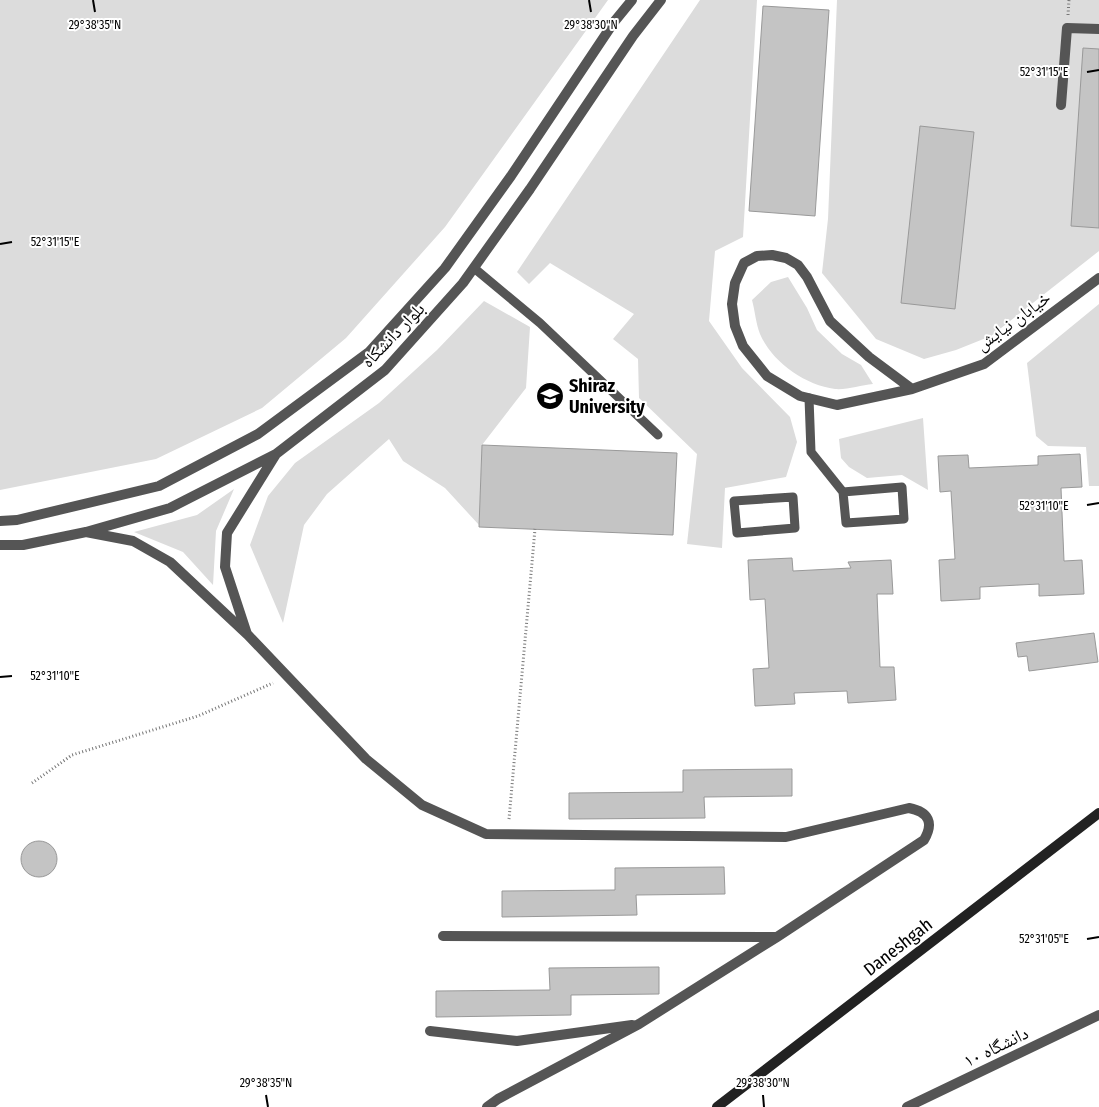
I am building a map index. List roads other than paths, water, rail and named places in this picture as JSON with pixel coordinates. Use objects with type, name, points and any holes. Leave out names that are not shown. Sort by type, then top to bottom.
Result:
[{"type":"street","name":"بلوار دانشکاه","points":[[0,520],[17,520],[159,486],[258,434],[369,352],[444,268],[511,176],[614,22],[632,0]]},
{"type":"street","name":"بلوار دانشکاه","points":[[0,545],[23,545],[86,532],[170,508],[276,454],[385,370],[463,283],[530,189],[633,36],[661,0]]},
{"type":"street","points":[[1061,105],[1067,28],[1099,29]]},
{"type":"street","name":"خیابان نیایش","points":[[912,389],[869,357],[830,321],[807,277],[798,265],[786,258],[772,255],[757,256],[744,263],[734,283],[732,304],[735,326],[744,346],[768,376],[800,396],[837,405],[912,389],[984,364],[1099,278]]},
{"type":"street","points":[[248,635],[226,567],[227,533],[276,454]]},
{"type":"street","points":[[86,532],[133,542],[170,562],[248,635],[366,759],[422,805],[486,834],[786,837],[909,808],[920,810],[928,819],[929,830],[924,840],[639,1024],[498,1099],[487,1107]]},
{"type":"street","name":"Daneshgah","points":[[717,1107],[1099,813]]},
{"type":"street","points":[[443,936],[777,936]]},
{"type":"street","name":"۱۰ دانشگاه","points":[[907,1107],[1099,1016]]},
{"type":"street","points":[[430,1031],[518,1041],[639,1024]]},
{"type":"lane","points":[[474,268],[540,323],[658,435]]},
{"type":"lane","points":[[809,398],[811,452],[843,492],[846,523],[904,518],[902,487],[843,492]]},
{"type":"lane","points":[[793,497],[795,528],[737,533],[734,502],[793,497]]},
{"type":"place","name":"Shiraz University","points":[[550,396]]}]
